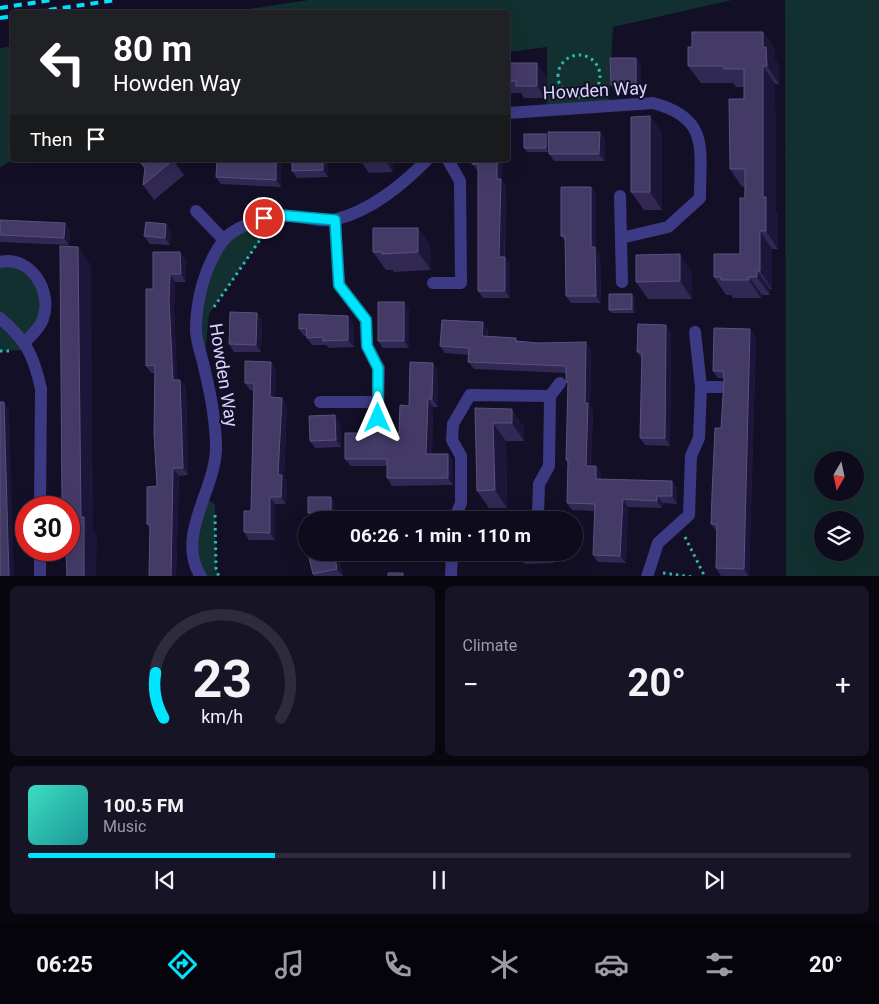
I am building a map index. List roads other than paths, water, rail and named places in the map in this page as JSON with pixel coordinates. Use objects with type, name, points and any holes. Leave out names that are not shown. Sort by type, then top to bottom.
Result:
[{"type":"street","name":"Howden Way","points":[[510,113],[653,103],[671,108],[692,124],[700,140],[700,198],[668,227],[621,238]]},
{"type":"street","points":[[378,418],[378,368],[367,346],[366,320],[339,285],[335,220],[392,192],[425,162]]},
{"type":"street","points":[[433,283],[460,283],[460,181],[449,162]]},
{"type":"street","points":[[620,196],[622,282]]},
{"type":"street","points":[[196,212],[224,240]]},
{"type":"street","name":"Howden Way","points":[[201,576],[192,544],[195,522],[212,476],[216,452],[216,418],[196,332],[200,297],[207,270],[224,240],[251,222],[278,215],[335,220]]},
{"type":"street","points":[[0,262],[6,261],[25,265],[39,279],[44,292],[46,305],[43,319],[36,331],[24,343]]},
{"type":"street","points":[[0,318],[16,332],[30,350],[40,389],[40,496]]},
{"type":"street","points":[[647,574],[658,543],[689,515],[691,456],[699,438],[702,387],[695,332]]},
{"type":"street","points":[[538,511],[539,484],[549,466],[550,396],[560,383]]},
{"type":"street","points":[[702,387],[721,387]]},
{"type":"street","points":[[458,511],[461,503],[461,456],[452,440],[453,424],[470,395],[550,396]]},
{"type":"street","points":[[320,402],[378,402]]},
{"type":"street","points":[[40,561],[40,576]]},
{"type":"street","points":[[451,576],[452,561]]},
{"type":"railway","points":[[0,8],[51,0]]},
{"type":"railway","points":[[48,10],[116,0]]},
{"type":"railway","points":[[0,18],[10,16]]}]
